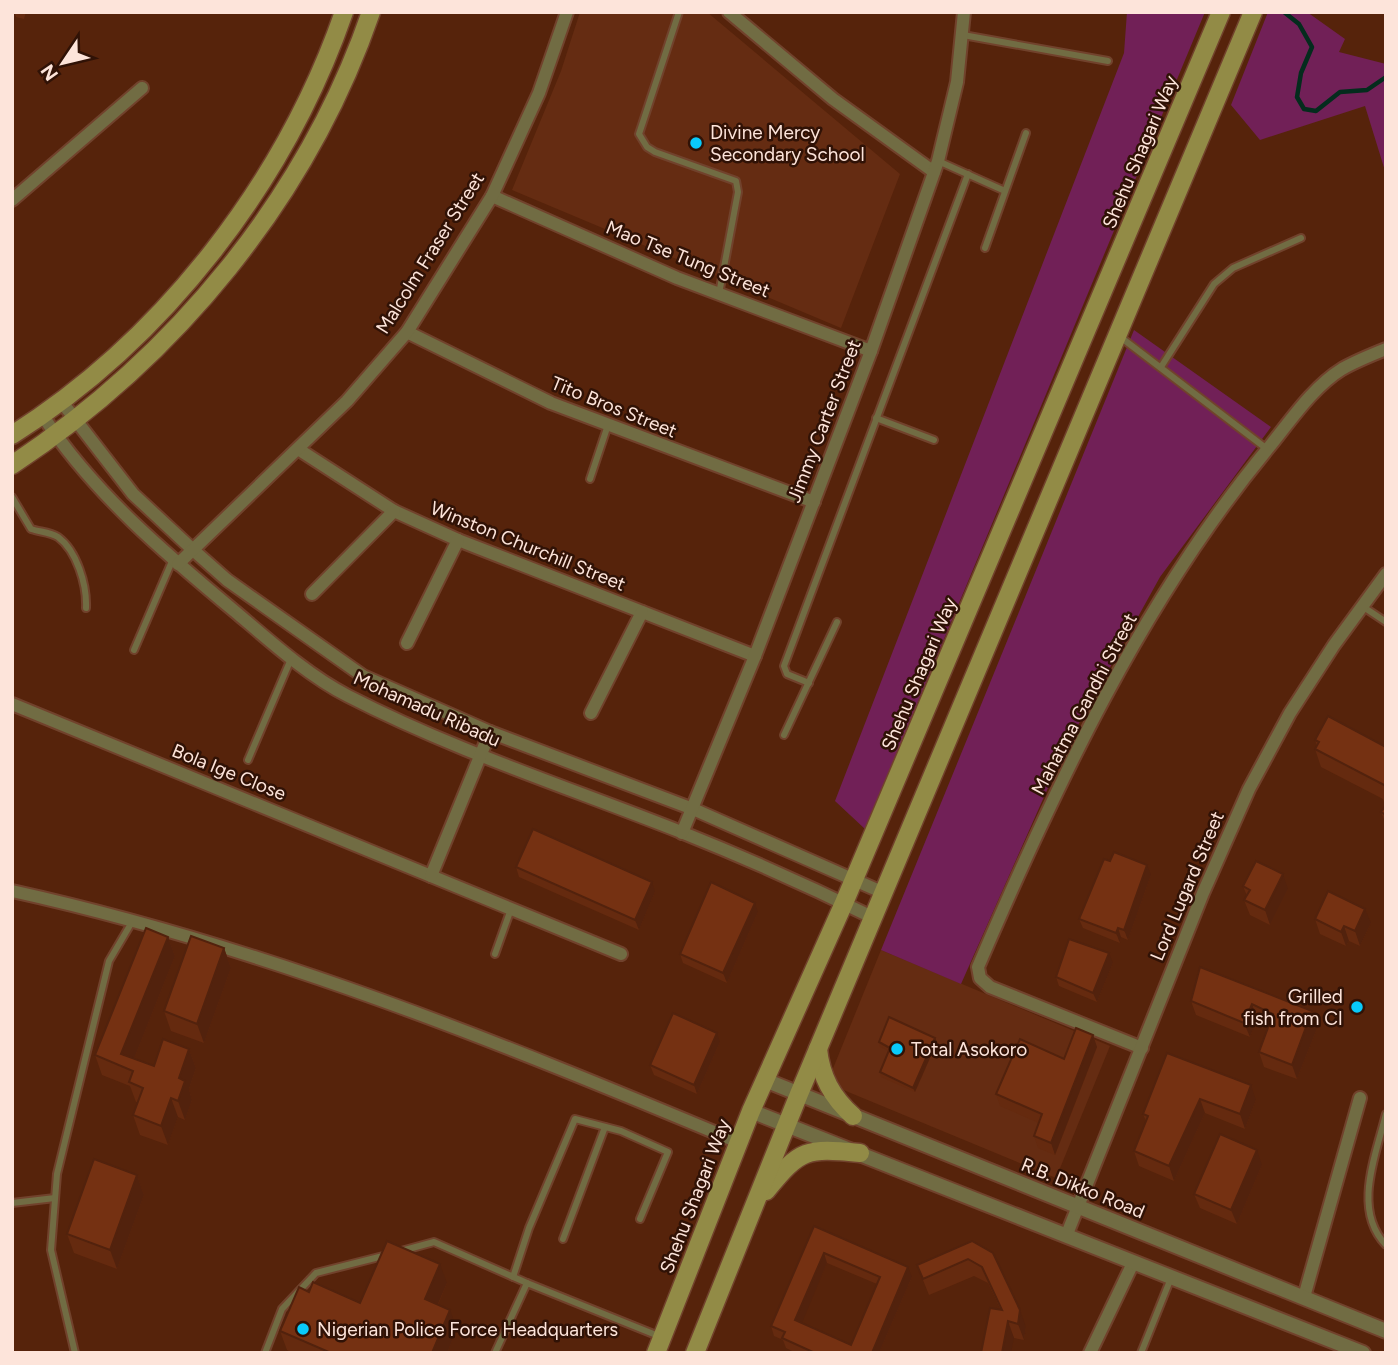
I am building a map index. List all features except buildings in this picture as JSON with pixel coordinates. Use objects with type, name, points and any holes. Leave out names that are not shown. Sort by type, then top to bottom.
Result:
[{"type":"main road","points":[[12,435],[43,416],[162,311],[236,218],[280,150],[313,89],[344,12]]},
{"type":"main road","points":[[12,465],[56,436],[177,328],[253,237],[316,138],[371,12]]},
{"type":"main road","name":"Shehu Shagari Way","points":[[659,1345],[751,1111],[855,879],[1221,12]]},
{"type":"main road","points":[[695,1353],[799,1094],[1253,12]]},
{"type":"main road","points":[[818,1049],[825,1081],[836,1101],[853,1116]]},
{"type":"main road","points":[[755,1205],[783,1170],[800,1156],[825,1149],[860,1153]]},
{"type":"street","name":"Malcolm Fraser Street","points":[[176,562],[347,401],[407,332],[492,196],[539,93],[567,12]]},
{"type":"street","points":[[729,12],[833,99],[936,166]]},
{"type":"street","name":"Jimmy Carter Street","points":[[682,833],[755,656],[814,502],[936,166],[957,82],[964,36],[964,12]]},
{"type":"street","points":[[12,200],[142,88]]},
{"type":"street","name":"Mao Tse Tung Street","points":[[492,196],[719,294],[871,351]]},
{"type":"street","name":"Tito Bros Street","points":[[407,332],[551,403],[814,502]]},
{"type":"street","name":"Mahatma Gandhi Street","points":[[1142,1048],[990,987],[980,978],[978,967],[1026,855],[1113,681],[1220,508],[1320,388],[1341,370],[1386,349]]},
{"type":"street","name":"Mohamadu Ribadu","points":[[61,401],[133,494],[192,549],[228,580],[363,676],[490,732],[693,809],[884,893]]},
{"type":"street","name":"Mohamadu Ribadu","points":[[43,416],[56,436],[119,510],[176,562],[292,657],[346,695],[481,756],[682,833],[874,918]]},
{"type":"street","name":"Winston Churchill Street","points":[[298,449],[338,478],[394,511],[458,540],[755,656]]},
{"type":"street","points":[[312,594],[394,511]]},
{"type":"street","points":[[407,643],[458,540]]},
{"type":"street","name":"Lord Lugard Street","points":[[1067,1234],[1075,1207],[1203,893],[1249,789],[1290,713],[1386,574]]},
{"type":"street","points":[[591,713],[642,612]]},
{"type":"street","name":"Bola Ige Close","points":[[12,704],[621,954]]},
{"type":"street","points":[[431,876],[490,732]]},
{"type":"street","points":[[12,891],[133,920],[314,975],[534,1057],[738,1142]]},
{"type":"street","name":"R.B. Dikko Road","points":[[765,1080],[1386,1331]]},
{"type":"street","points":[[1304,1297],[1360,1098]]},
{"type":"street","points":[[751,1111],[1363,1353]]},
{"type":"street","points":[[1090,1353],[1133,1263]]},
{"type":"lane","points":[[678,12],[639,134],[647,148],[655,152],[736,181],[738,192],[719,294]]},
{"type":"lane","points":[[964,36],[1108,61]]},
{"type":"lane","points":[[985,248],[1026,133]]},
{"type":"lane","points":[[936,166],[968,174],[1005,191]]},
{"type":"lane","points":[[809,683],[787,674],[784,666],[968,174]]},
{"type":"lane","points":[[1161,367],[1214,284],[1233,268],[1301,237]]},
{"type":"lane","points":[[1118,335],[1267,449]]},
{"type":"lane","points":[[876,418],[934,440]]},
{"type":"lane","points":[[590,479],[608,425]]},
{"type":"lane","points":[[12,497],[31,529],[50,533],[68,546],[84,582],[86,608]]},
{"type":"lane","points":[[134,650],[176,562]]},
{"type":"lane","points":[[1362,606],[1386,622]]},
{"type":"lane","points":[[784,735],[836,622]]},
{"type":"lane","points":[[248,760],[292,657]]},
{"type":"lane","points":[[495,954],[511,909]]},
{"type":"lane","points":[[75,1353],[51,1250],[57,1174],[109,961],[133,920]]},
{"type":"lane","points":[[1386,1114],[1366,1203],[1375,1234],[1386,1245]]},
{"type":"lane","points":[[513,1277],[529,1228],[575,1119],[605,1127],[668,1152],[640,1219]]},
{"type":"lane","points":[[563,1239],[605,1127]]},
{"type":"lane","points":[[12,1203],[55,1198]]},
{"type":"lane","points":[[265,1353],[282,1309],[316,1273],[434,1242],[659,1345]]},
{"type":"lane","points":[[1141,1353],[1171,1276]]},
{"type":"lane","points":[[495,1353],[527,1283]]},
{"type":"shaded area","name":"Divine Mercy Secondary School","points":[[580,12],[707,12],[900,174],[841,328],[512,190],[561,71]]},
{"type":"shaded area","points":[[1127,12],[1205,12],[865,829],[835,801],[1124,53]]},
{"type":"shaded area","points":[[1268,12],[1307,12],[1345,39],[1339,52],[1386,64],[1386,174],[1365,106],[1260,140],[1231,105]]},
{"type":"shaded area","points":[[1134,330],[1271,427],[1160,577],[1067,745],[961,984],[881,950]]},
{"type":"shaded area","points":[[881,950],[1110,1046],[1056,1178],[841,1089],[832,1071]]},
{"type":"waterway","points":[[1284,12],[1299,24],[1312,47],[1301,73],[1297,97],[1304,109],[1316,111],[1340,92],[1367,90],[1386,77]]},
{"type":"place","name":"Divine Mercy Secondary School","points":[[696,143]]},
{"type":"place","name":"Grilled fish from CI","points":[[1357,1007]]},
{"type":"place","name":"Total Asokoro","points":[[897,1049]]},
{"type":"place","name":"Nigerian Police Force Headquarters","points":[[303,1329]]}]
